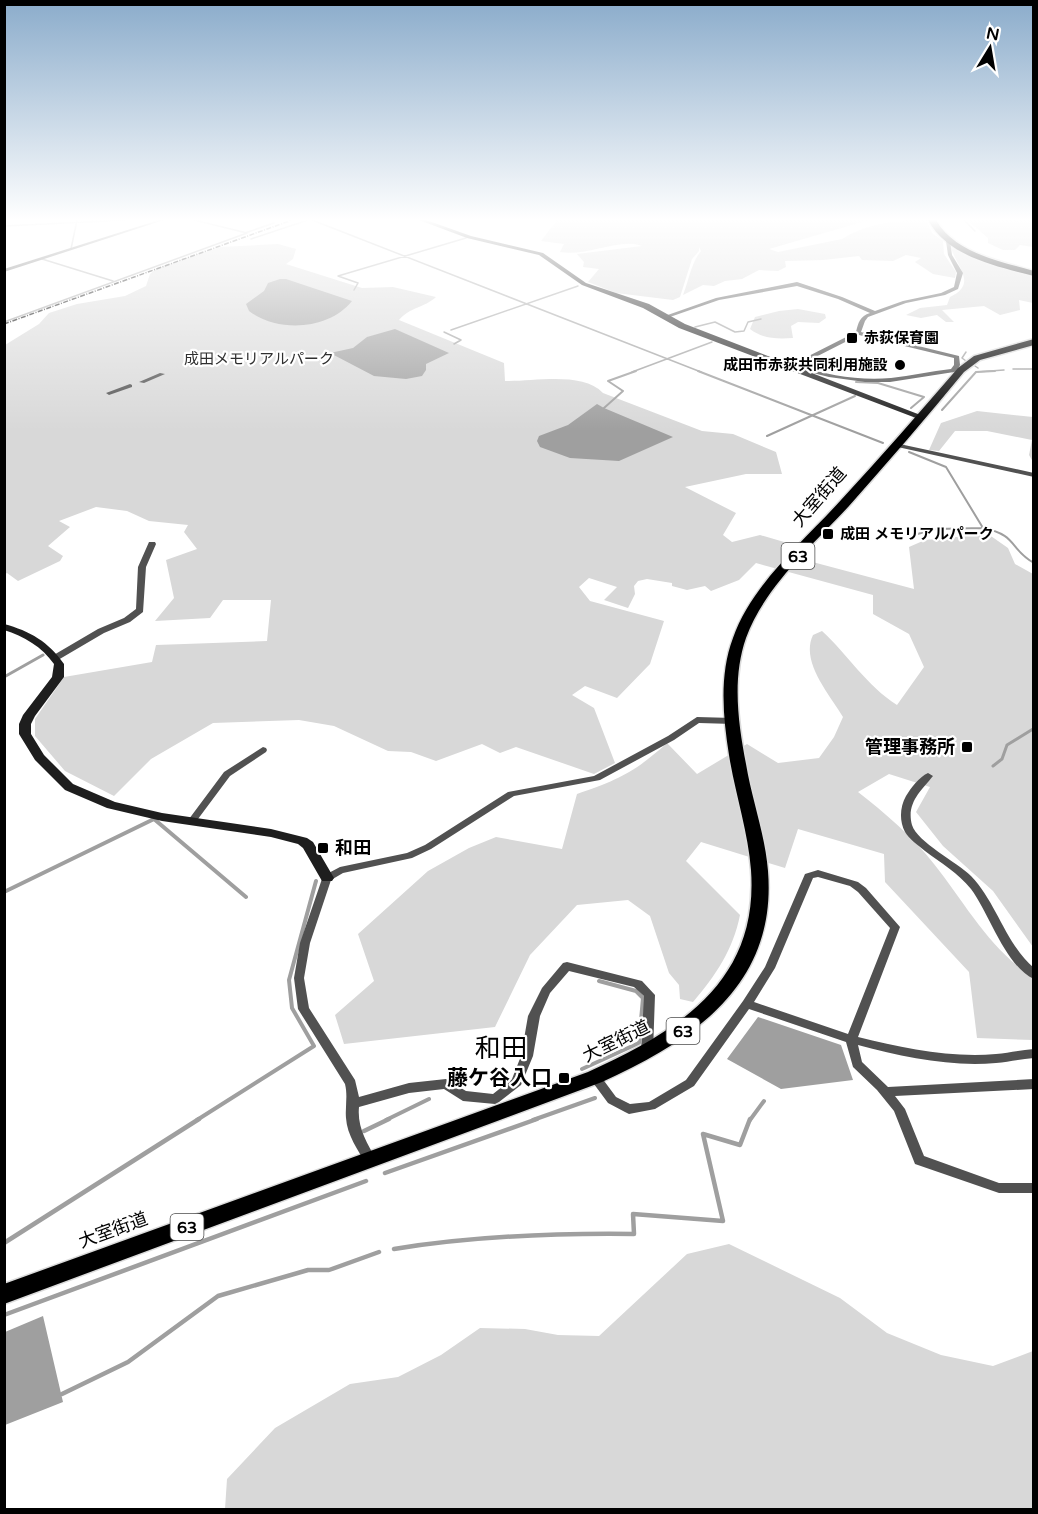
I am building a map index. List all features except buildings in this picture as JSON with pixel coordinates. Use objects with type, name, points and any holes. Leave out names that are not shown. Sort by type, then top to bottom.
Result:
[{"type":"main road","name":"大室街道","points":[[4,1294],[595,1077],[647,1052],[684,1030],[707,1012],[738,974],[753,942],[760,884],[735,745],[730,694],[734,655],[748,619],[795,559],[920,416],[956,370],[977,358],[1034,342]]},
{"type":"street","points":[[603,291],[646,306],[682,326],[920,416]]},
{"type":"street","points":[[665,317],[718,299],[762,291]]},
{"type":"street","points":[[815,291],[875,313]]},
{"type":"street","points":[[858,333],[864,318],[905,302],[931,298],[949,291]]},
{"type":"street","points":[[858,333],[957,357],[956,370],[889,380],[853,380],[791,367],[858,333]]},
{"type":"street","points":[[142,382],[162,374]]},
{"type":"street","points":[[847,389],[853,380]]},
{"type":"street","points":[[109,393],[130,386]]},
{"type":"street","points":[[895,445],[1034,475]]},
{"type":"street","points":[[55,658],[127,620],[140,610],[142,567],[152,544]]},
{"type":"street","points":[[4,627],[30,637],[46,648],[55,658],[60,669],[58,677],[25,724],[25,734],[39,757],[69,786],[111,805],[162,818],[271,833],[302,841],[308,845],[327,878]]},
{"type":"street","points":[[370,1160],[352,1119],[354,1103],[351,1083],[304,1009],[299,978],[305,943],[327,878],[340,870],[409,856],[418,852],[510,794],[597,778],[672,738],[698,720],[733,721]]},
{"type":"street","points":[[192,822],[227,774],[263,750]]},
{"type":"street","points":[[928,776],[904,810],[905,821],[910,832],[973,884],[1013,955],[1034,975]]},
{"type":"street","points":[[595,1077],[612,1100],[620,1106],[639,1109],[651,1106],[690,1083],[770,968],[810,876],[818,873],[854,884],[896,927],[851,1040],[857,1064],[886,1092],[899,1109],[919,1160],[999,1188],[1034,1188]]},
{"type":"street","points":[[354,1103],[409,1088],[446,1084],[463,1096],[495,1099],[517,1082],[527,1056],[534,1016],[546,991],[567,966],[638,984],[650,995],[647,1052]]},
{"type":"street","points":[[747,1004],[851,1040],[907,1054],[940,1059],[995,1059],[1034,1053]]},
{"type":"street","points":[[886,1092],[1034,1084]]},
{"type":"green space","name":"成田メモリアルパーク","points":[[136,291],[409,291],[436,297],[408,312],[399,320],[504,363],[505,381],[557,379],[583,382],[603,393],[702,431],[733,434],[776,452],[782,474],[746,474],[685,487],[736,513],[723,535],[732,542],[760,535],[791,544],[790,556],[914,589],[909,547],[925,540],[988,534],[1008,548],[1015,564],[1033,574],[1033,947],[993,891],[943,846],[916,812],[930,787],[889,774],[858,792],[917,844],[991,940],[1033,977],[1033,1040],[977,1038],[969,972],[885,882],[884,854],[798,829],[785,868],[701,842],[686,861],[740,915],[728,951],[709,982],[693,1002],[680,999],[679,985],[669,973],[650,916],[628,900],[577,905],[530,955],[495,1027],[344,1044],[335,1015],[374,981],[358,934],[428,871],[469,848],[496,837],[562,849],[577,794],[625,774],[667,743],[697,774],[747,744],[778,763],[819,758],[834,737],[843,717],[818,678],[810,656],[813,635],[822,631],[876,689],[897,705],[924,667],[909,634],[873,614],[873,595],[756,563],[739,580],[711,591],[705,586],[687,590],[672,586],[672,583],[647,579],[638,581],[634,586],[635,594],[628,608],[604,600],[617,587],[589,578],[579,587],[590,601],[664,621],[650,664],[617,698],[585,686],[572,695],[594,708],[615,763],[594,774],[516,747],[500,753],[482,744],[436,761],[411,752],[388,751],[334,726],[299,720],[213,723],[151,759],[114,796],[65,771],[35,736],[35,719],[64,677],[152,662],[156,645],[267,641],[271,600],[223,600],[210,618],[155,621],[174,598],[166,560],[197,549],[184,532],[188,525],[149,521],[127,511],[96,507],[59,521],[70,527],[48,546],[63,556],[60,561],[18,581],[7,573],[5,574],[5,345],[39,324],[49,313],[77,304],[125,296]]},
{"type":"green space","points":[[610,291],[682,291],[680,297],[673,300]]},
{"type":"green space","points":[[1033,291],[1033,303],[1019,300],[1020,310],[1000,315],[984,306],[942,310],[954,322],[946,322],[937,315],[921,318],[906,315],[920,308],[947,305],[950,297],[958,292]]},
{"type":"green space","points":[[798,309],[825,314],[826,318],[819,323],[798,322],[791,326],[793,338],[770,338],[750,329],[755,317]]},
{"type":"green space","points":[[977,411],[1033,417],[1033,462],[1029,455],[1032,440],[987,431],[955,431],[939,451],[929,450],[941,423]]},
{"type":"green space","points":[[729,1244],[840,1298],[887,1333],[941,1355],[993,1366],[1033,1351],[1033,1509],[225,1509],[227,1479],[275,1428],[350,1384],[398,1377],[441,1355],[480,1328],[525,1329],[558,1335],[599,1336],[687,1254]]},
{"type":"shaded area","points":[[264,291],[321,291],[352,301],[342,311],[317,323],[288,325],[274,323],[249,311],[246,304]]},
{"type":"shaded area","points":[[395,329],[449,353],[426,364],[426,370],[422,376],[406,379],[374,376],[330,353],[353,348],[367,337]]},
{"type":"shaded area","points":[[597,404],[673,437],[619,461],[570,458],[540,447],[537,441],[539,436],[568,425]]},
{"type":"shaded area","points":[[758,1017],[841,1045],[853,1080],[781,1089],[727,1059]]},
{"type":"shaded area","points":[[43,1316],[63,1402],[5,1425],[5,1332]]},
{"type":"waterway","points":[[4,322],[90,291]]},
{"type":"waterway","points":[[493,291],[527,304]]},
{"type":"waterway","points":[[527,304],[565,291]]},
{"type":"waterway","points":[[451,330],[527,304]]},
{"type":"waterway","points":[[527,304],[667,359]]},
{"type":"waterway","points":[[695,327],[715,322],[735,332],[744,331],[748,322],[761,319]]},
{"type":"waterway","points":[[444,332],[461,340],[454,344]]},
{"type":"waterway","points":[[667,359],[712,342]]},
{"type":"waterway","points":[[966,352],[962,358],[966,361]]},
{"type":"waterway","points":[[632,372],[667,359]]},
{"type":"waterway","points":[[667,359],[701,372]]},
{"type":"waterway","points":[[1013,369],[1034,369]]},
{"type":"waterway","points":[[976,372],[1004,370]]},
{"type":"waterway","points":[[604,408],[623,391],[608,381],[636,371]]},
{"type":"waterway","points":[[698,371],[812,415]]},
{"type":"waterway","points":[[976,372],[995,371]]},
{"type":"waterway","points":[[942,410],[976,372]]},
{"type":"waterway","points":[[856,382],[878,383],[924,397],[911,408]]},
{"type":"waterway","points":[[812,415],[855,396]]},
{"type":"waterway","points":[[767,436],[812,415]]},
{"type":"waterway","points":[[812,415],[883,443]]},
{"type":"waterway","points":[[909,452],[946,467],[983,528]]},
{"type":"waterway","points":[[910,536],[936,529],[983,528]]},
{"type":"waterway","points":[[983,528],[1008,538],[1020,553],[1034,563]]},
{"type":"waterway","points":[[4,677],[43,655]]},
{"type":"waterway","points":[[993,766],[1002,759],[1007,745],[1033,729]]},
{"type":"waterway","points":[[4,892],[154,819],[246,897]]},
{"type":"waterway","points":[[197,1120],[314,1046],[292,1008],[289,980],[316,881]]},
{"type":"waterway","points":[[582,1069],[639,1043],[643,998],[636,991],[599,981]]},
{"type":"waterway","points":[[533,1120],[595,1098]]},
{"type":"waterway","points":[[386,1120],[429,1099]]},
{"type":"waterway","points":[[750,1120],[764,1101]]},
{"type":"waterway","points":[[4,1243],[199,1119]]},
{"type":"waterway","points":[[364,1131],[389,1119]]},
{"type":"waterway","points":[[385,1173],[537,1119]]},
{"type":"waterway","points":[[394,1249],[514,1236],[634,1234],[633,1214],[723,1221],[703,1134],[740,1145],[750,1119]]},
{"type":"waterway","points":[[4,1315],[366,1181]]},
{"type":"waterway","points":[[62,1394],[128,1362],[218,1296],[308,1270],[329,1270],[379,1252]]},
{"type":"railway","points":[[4,324],[96,291]]},
{"type":"place","name":"赤荻保育園","points":[[852,338]]},
{"type":"place","name":"成田市赤荻共同利用施設","points":[[900,365]]},
{"type":"place","name":"成田 メモリアルパーク","points":[[828,534]]},
{"type":"place","name":"管理事務所","points":[[967,747]]},
{"type":"place","name":"和田","points":[[323,848]]},
{"type":"place","name":"藤ケ谷入口","points":[[564,1078]]},
{"type":"district","name":"和田","points":[[501,1048]]}]
